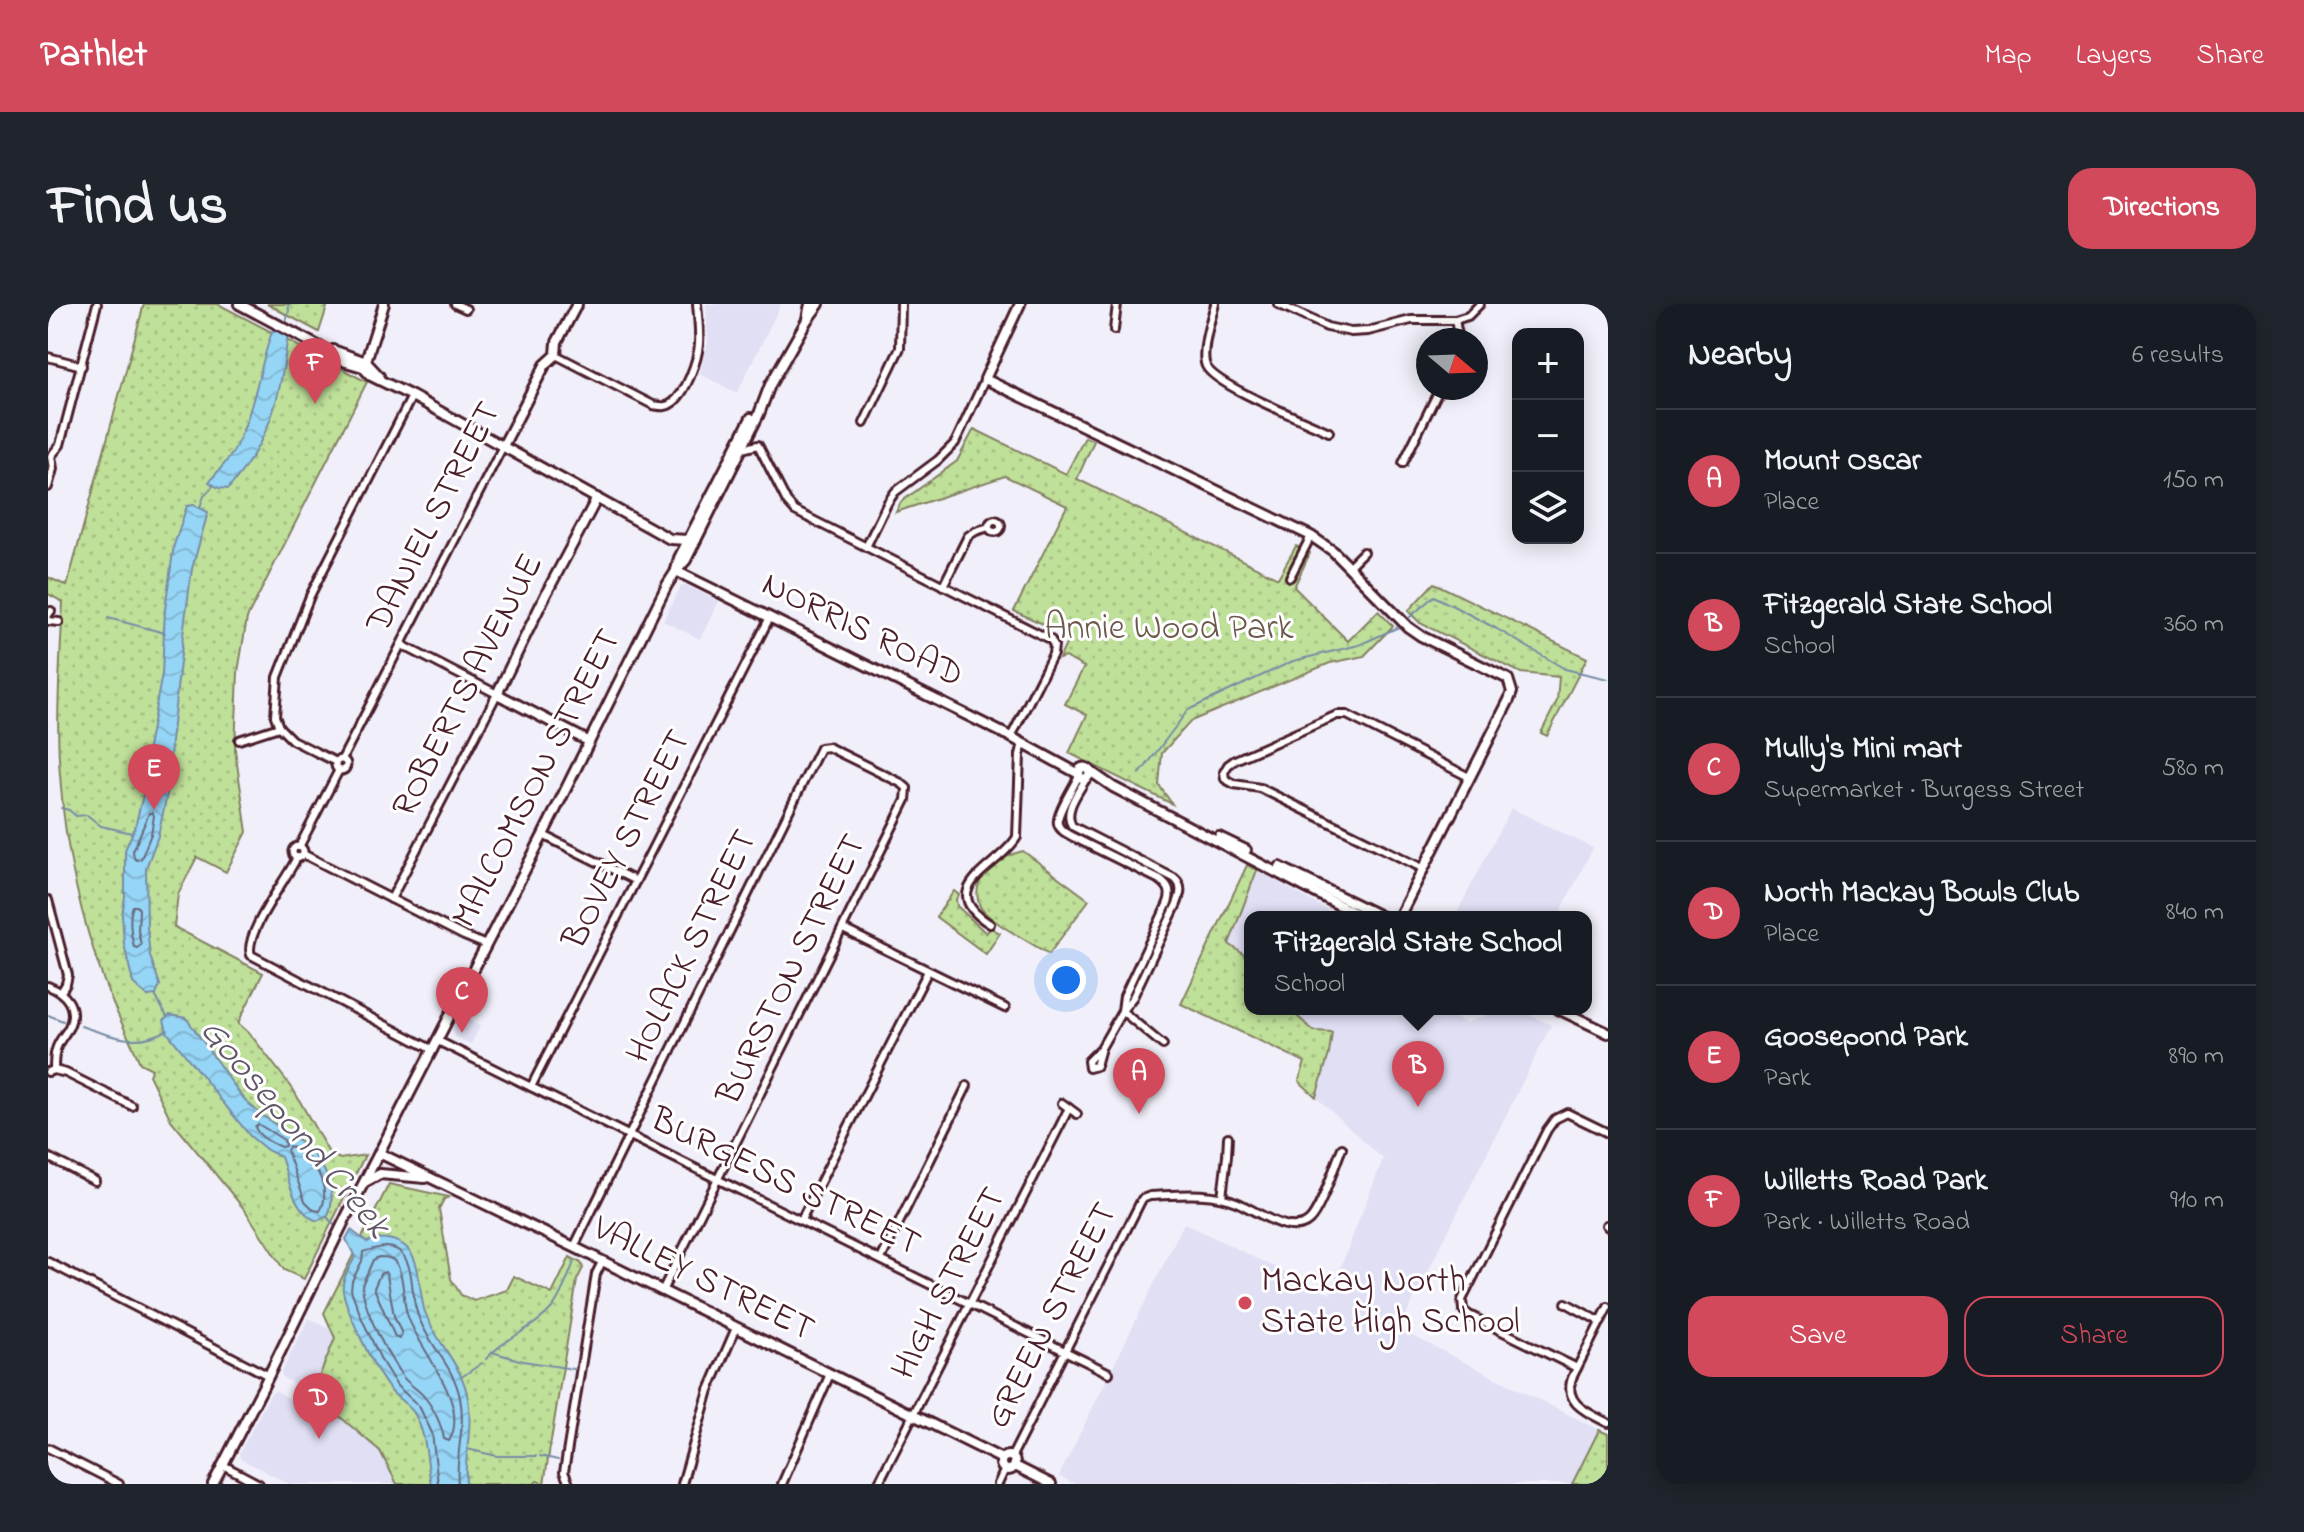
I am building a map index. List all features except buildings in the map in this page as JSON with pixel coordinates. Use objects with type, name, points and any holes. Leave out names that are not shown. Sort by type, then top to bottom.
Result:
[{"type":"street","points":[[48,487],[53,469],[49,455],[60,445],[97,304]]},
{"type":"street","points":[[239,304],[320,347],[365,365],[385,382],[670,539],[688,540]]},
{"type":"street","points":[[365,365],[384,304]]},
{"type":"street","points":[[455,304],[466,309]]},
{"type":"street","name":"DANIEL STREET","points":[[339,761],[545,365],[556,355],[557,342],[577,304]]},
{"type":"street","points":[[556,355],[649,403],[667,406],[681,392],[697,358],[697,304]]},
{"type":"street","name":"MALCOMSON STREET","points":[[807,320],[810,304]]},
{"type":"street","name":"MALCOMSON STREET","points":[[213,1484],[676,571],[688,540],[754,413],[819,304]]},
{"type":"street","points":[[864,423],[900,348],[901,304]]},
{"type":"street","points":[[866,547],[895,492],[938,460],[955,443],[1020,304]]},
{"type":"street","points":[[1114,330],[1117,304]]},
{"type":"street","points":[[1215,304],[1204,358],[1207,368],[1223,382],[1329,432]]},
{"type":"street","points":[[1278,304],[1327,327],[1351,332],[1411,320],[1455,320],[1468,316],[1480,304]]},
{"type":"street","points":[[1455,320],[1457,328]]},
{"type":"street","points":[[48,357],[82,366]]},
{"type":"street","points":[[985,379],[1311,536],[1333,551],[1408,627],[1502,675],[1511,685],[1509,700],[1402,911]]},
{"type":"street","points":[[412,396],[310,596],[278,677],[275,716],[279,727],[292,740],[339,761],[335,766],[339,770],[300,853],[486,945]]},
{"type":"street","points":[[1403,463],[1434,400]]},
{"type":"street","name":"MALCOMSON STREET","points":[[676,571],[686,560],[759,414],[762,401]]},
{"type":"street","points":[[742,449],[758,445],[787,502],[795,511],[1048,638],[1053,644],[1053,654],[1011,737]]},
{"type":"street","name":"ROBERTS AVENUE","points":[[391,899],[597,498]]},
{"type":"street","points":[[943,586],[968,536],[989,527]]},
{"type":"street","points":[[1290,577],[1311,536]]},
{"type":"street","points":[[1348,567],[1363,552]]},
{"type":"street","name":"NORRIS ROAD","points":[[676,571],[1023,743],[1074,765],[1084,774],[1229,849],[1367,911]]},
{"type":"street","name":"BOVEY STREET","points":[[531,1087],[770,617]]},
{"type":"street","points":[[48,621],[59,622]]},
{"type":"street","points":[[402,645],[588,741]]},
{"type":"street","points":[[1422,868],[1260,788],[1234,784],[1225,779],[1224,772],[1235,760],[1337,715],[1347,715],[1469,777]]},
{"type":"street","points":[[239,740],[279,727]]},
{"type":"street","points":[[990,924],[975,913],[966,899],[983,869],[1010,847],[1017,837],[1023,743]]},
{"type":"street","name":"BURSTON STREET","points":[[662,1291],[906,800],[907,788],[901,783],[828,747],[820,748],[816,757]]},
{"type":"street","name":"HOLACK STREET","points":[[574,1247],[816,757]]},
{"type":"street","points":[[1084,774],[1058,820],[1058,826],[1063,831],[1114,848],[1168,887],[1170,896],[1152,937],[1147,958]]},
{"type":"street","points":[[1075,793],[1068,818],[1083,837],[1111,856],[1164,873],[1178,882],[1181,890],[1160,941],[1124,996],[1122,1011],[1101,1048]]},
{"type":"street","points":[[1063,831],[1071,825]]},
{"type":"street","points":[[543,835],[636,881]]},
{"type":"street","points":[[1111,856],[1114,848]]},
{"type":"street","name":"BURGESS STREET","points":[[300,853],[277,888],[249,945],[251,955],[630,1135],[1109,1373]]},
{"type":"street","points":[[1160,881],[1164,873]]},
{"type":"street","name":"NORRIS ROAD","points":[[1326,894],[1353,911]]},
{"type":"street","points":[[1170,896],[1180,898]]},
{"type":"street","points":[[48,900],[68,975],[61,992]]},
{"type":"street","points":[[1162,917],[1169,921]]},
{"type":"street","points":[[843,929],[1005,1008]]},
{"type":"street","points":[[1152,937],[1160,941]]},
{"type":"street","points":[[801,1220],[928,971]]},
{"type":"street","points":[[48,986],[67,997],[72,1012],[69,1027],[55,1051],[51,1071],[75,1077],[132,1106]]},
{"type":"street","points":[[1122,1011],[1163,1045]]},
{"type":"street","points":[[1570,1015],[1608,1033]]},
{"type":"street","points":[[881,1259],[967,1086]]},
{"type":"street","points":[[1062,1103],[1077,1114]]},
{"type":"street","name":"HIGH STREET","points":[[878,1484],[1069,1108]]},
{"type":"street","points":[[1577,1368],[1469,1315],[1463,1310],[1462,1300],[1555,1119],[1567,1113],[1608,1133]]},
{"type":"street","points":[[1228,1137],[1222,1197],[1289,1227],[1298,1227],[1312,1218],[1342,1148]]},
{"type":"street","name":"VALLEY STREET","points":[[379,1153],[1002,1459]]},
{"type":"street","points":[[48,1157],[95,1181]]},
{"type":"street","points":[[364,1182],[380,1174],[434,1179]]},
{"type":"street","name":"GREEN STREET","points":[[1012,1456],[1142,1199],[1150,1196],[1222,1197]]},
{"type":"street","points":[[48,1262],[269,1376]]},
{"type":"street","points":[[567,1481],[564,1472],[596,1274],[602,1262]]},
{"type":"street","points":[[1566,1303],[1601,1322]]},
{"type":"street","points":[[1608,1307],[1570,1386],[1574,1401],[1580,1408],[1608,1423]]},
{"type":"street","points":[[682,1484],[709,1390],[736,1328]]},
{"type":"street","points":[[782,1484],[830,1374]]},
{"type":"street","points":[[48,1448],[119,1484]]},
{"type":"street","points":[[1010,1468],[1015,1462],[1012,1456],[1005,1456],[1002,1466],[1051,1484]]},
{"type":"street","points":[[223,1465],[259,1484]]},
{"type":"street","name":"GREEN STREET","points":[[998,1484],[1010,1468]]},
{"type":"shaded area","points":[[706,304],[781,304],[737,393],[700,374],[708,342]]},
{"type":"shaded area","points":[[681,586],[719,601],[700,639],[663,621]]},
{"type":"shaded area","points":[[1511,808],[1593,848],[1561,911],[1458,911]]},
{"type":"shaded area","points":[[1257,870],[1330,911],[1244,911],[1244,955],[1228,944]]},
{"type":"shaded area","points":[[460,1015],[480,1026],[471,1044],[454,1036],[452,1030]]},
{"type":"shaded area","name":"Mackay North State High School","points":[[1296,1015],[1450,1015],[1466,1023],[1486,1015],[1530,1015],[1551,1025],[1399,1329],[1599,1430],[1572,1484],[1075,1484],[1059,1476],[1184,1223],[1330,1294],[1383,1159],[1316,1097],[1329,1054],[1314,1031]]},
{"type":"shaded area","points":[[309,1318],[332,1330],[335,1337],[312,1393],[283,1378],[281,1373]]},
{"type":"shaded area","points":[[276,1391],[306,1408],[310,1399],[331,1409],[380,1451],[397,1484],[289,1484],[241,1459],[239,1454],[271,1393]]},
{"type":"green space","points":[[144,304],[218,304],[367,382],[247,618],[238,672],[235,750],[247,832],[226,872],[197,857],[178,894],[174,927],[263,973],[238,1023],[293,1089],[329,1153],[340,1159],[365,1155],[304,1279],[284,1270],[245,1210],[171,1120],[149,1075],[152,1069],[140,1063],[97,960],[82,912],[67,837],[58,741],[63,602],[48,594],[48,577],[67,586]]},
{"type":"green space","points":[[267,304],[328,304],[319,332]]},
{"type":"green space","name":"Annie Wood Park","points":[[974,429],[1066,474],[1085,437],[1094,441],[1077,479],[1278,578],[1296,546],[1310,553],[1294,587],[1348,641],[1378,611],[1393,626],[1364,656],[1330,663],[1191,721],[1162,753],[1159,785],[1172,804],[1069,753],[1087,715],[1065,704],[1084,667],[1065,657],[1059,659],[1070,636],[1014,611],[1067,506],[1005,476],[896,512],[901,502],[957,461]]},
{"type":"green space","points":[[1434,583],[1587,658],[1547,736],[1541,733],[1557,701],[1559,677],[1521,673],[1420,623],[1408,611]]},
{"type":"green space","points":[[1023,851],[1089,900],[1049,954],[993,920],[978,901],[980,881],[990,868]]},
{"type":"green space","points":[[1247,865],[1257,870],[1229,944],[1244,955],[1244,1015],[1296,1015],[1314,1031],[1332,1032],[1316,1097],[1299,1081],[1305,1062],[1181,1004]]},
{"type":"green space","points":[[954,891],[959,895],[957,906],[986,933],[991,928],[1000,933],[986,954],[936,917]]},
{"type":"green space","points":[[389,1184],[449,1197],[444,1199],[439,1209],[451,1279],[461,1295],[474,1301],[507,1290],[514,1276],[552,1294],[570,1257],[581,1263],[583,1268],[577,1280],[544,1484],[537,1481],[534,1484],[397,1484],[380,1451],[331,1409],[310,1399],[335,1338],[324,1313]]},
{"type":"green space","points":[[1599,1430],[1608,1434],[1608,1484],[1572,1484]]},
{"type":"water","points":[[274,326],[288,333],[282,377],[272,416],[243,471],[228,489],[219,488],[209,482],[231,456],[240,437]]},
{"type":"water","points":[[194,505],[208,512],[192,569],[171,742],[169,785],[158,836],[146,868],[150,956],[160,985],[156,995],[147,996],[133,983],[124,944],[125,850],[135,827],[146,783],[148,748],[162,674],[165,609],[174,545],[187,506]]},
{"type":"water","points":[[170,1015],[186,1018],[241,1095],[315,1157],[324,1170],[331,1190],[328,1216],[317,1221],[302,1210],[293,1194],[281,1157],[250,1136],[167,1032],[164,1020]]},
{"type":"water","points":[[351,1230],[367,1242],[393,1240],[412,1254],[425,1312],[461,1375],[468,1399],[470,1420],[466,1484],[431,1484],[418,1421],[412,1410],[385,1383],[356,1328],[343,1291],[346,1273],[355,1257],[346,1239]]},
{"type":"waterway","name":"Goosepond Creek","points":[[285,326],[288,304]]},
{"type":"waterway","name":"Goosepond Creek","points":[[200,507],[213,486]]},
{"type":"waterway","points":[[1410,617],[1434,596],[1565,669],[1608,679]]},
{"type":"waterway","points":[[108,618],[165,633]]},
{"type":"waterway","points":[[1140,774],[1188,710],[1293,661],[1359,645],[1401,626]]},
{"type":"waterway","points":[[61,808],[76,816],[87,815],[101,826],[132,833]]},
{"type":"waterway","name":"Goosepond Creek","points":[[155,995],[167,1017]]},
{"type":"waterway","points":[[48,1015],[63,1021]]},
{"type":"waterway","points":[[81,1026],[115,1037],[135,1039],[168,1030]]},
{"type":"waterway","name":"Goosepond Creek","points":[[327,1217],[336,1227]]},
{"type":"waterway","points":[[486,1359],[552,1308],[574,1262]]},
{"type":"waterway","points":[[492,1352],[523,1361],[573,1369]]},
{"type":"waterway","points":[[463,1376],[482,1363]]},
{"type":"waterway","points":[[467,1449],[497,1456],[536,1456]]},
{"type":"waterway","points":[[540,1456],[558,1460]]},
{"type":"place","name":"Willetts Road Park","points":[[315,404]]},
{"type":"place","name":"Goosepond Park","points":[[154,810]]},
{"type":"place","name":"Mully's Mini mart","points":[[462,1033]]},
{"type":"place","name":"Fitzgerald State School","points":[[1418,1107]]},
{"type":"place","name":"Mount Oscar","points":[[1139,1114]]},
{"type":"place","name":"Mackay North State High School","points":[[1245,1303]]},
{"type":"place","name":"North Mackay Bowls Club","points":[[319,1439]]}]
